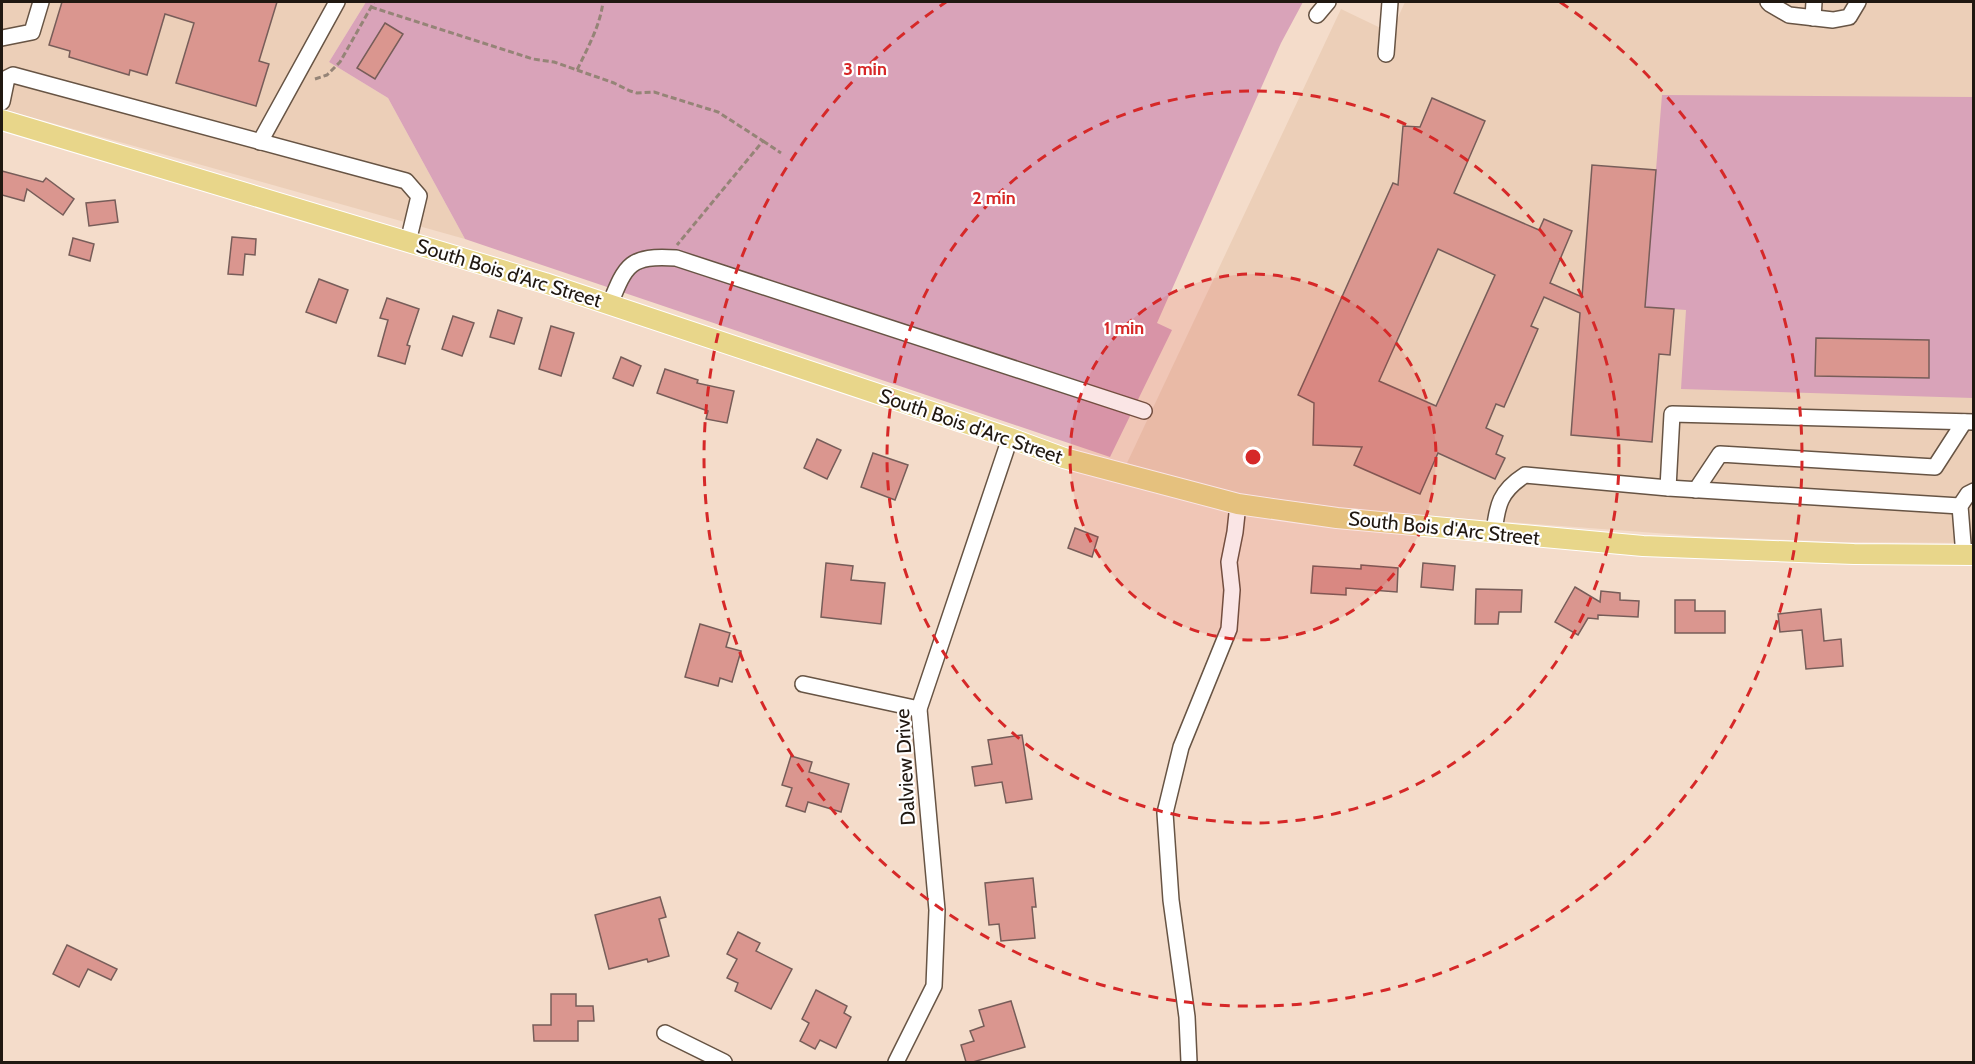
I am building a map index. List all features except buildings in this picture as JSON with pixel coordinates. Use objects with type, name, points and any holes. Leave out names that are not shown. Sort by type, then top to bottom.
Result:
[{"type":"main road","name":"South Bois d'Arc Street","points":[[2,120],[545,283],[1064,458],[1238,504],[1338,518],[1643,546],[1854,554],[1969,555]]},
{"type":"street","points":[[2,38],[32,32],[40,2]]},
{"type":"street","points":[[260,142],[337,2]]},
{"type":"street","points":[[1317,15],[1328,2]]},
{"type":"street","points":[[1386,54],[1390,2]]},
{"type":"street","points":[[1768,2],[1789,15],[1833,20],[1849,16],[1858,2]]},
{"type":"street","points":[[1813,18],[1814,2]]},
{"type":"street","points":[[2,102],[7,78],[13,75],[406,181],[419,196],[408,242]]},
{"type":"street","points":[[610,304],[621,275],[629,265],[655,256],[676,258],[1144,411]]},
{"type":"street","points":[[1668,488],[1672,414],[1969,422]]},
{"type":"street","points":[[1696,490],[1720,454],[1935,466],[1969,422]]},
{"type":"street","name":"Dalview Drive","points":[[896,1062],[934,987],[936,910],[919,709],[1010,438]]},
{"type":"street","points":[[1494,533],[1497,507],[1503,494],[1515,481],[1526,475],[1668,488],[1960,507]]},
{"type":"street","points":[[1969,555],[1960,507],[1968,495],[1974,491]]},
{"type":"street","points":[[1189,1062],[1187,1017],[1171,900],[1165,813],[1181,747],[1228,629],[1232,590],[1229,562],[1238,504]]},
{"type":"street","points":[[803,684],[919,709]]},
{"type":"street","points":[[665,1033],[724,1062]]},
{"type":"path","points":[[315,79],[327,75],[340,62],[374,2]]},
{"type":"path","points":[[578,70],[602,16],[603,2]]},
{"type":"path","points":[[371,7],[533,59],[554,62],[630,91],[654,92],[718,112],[781,153]]},
{"type":"path","points":[[668,258],[763,141]]},
{"type":"shaded area","points":[[2,2],[366,2],[329,62],[388,98],[465,239],[2,109]]},
{"type":"shaded area","points":[[366,2],[1303,2],[1281,43],[1157,323],[1172,330],[1110,457],[465,239],[388,98],[329,62]]},
{"type":"shaded area","points":[[1405,2],[1973,2],[1973,543],[1840,542],[1697,536],[1345,510],[1257,498],[1196,484],[1127,463],[1341,9],[1391,33]]},
{"type":"shaded area","points":[[1662,95],[1973,97],[1973,398],[1681,389],[1686,310],[1645,307]]}]
